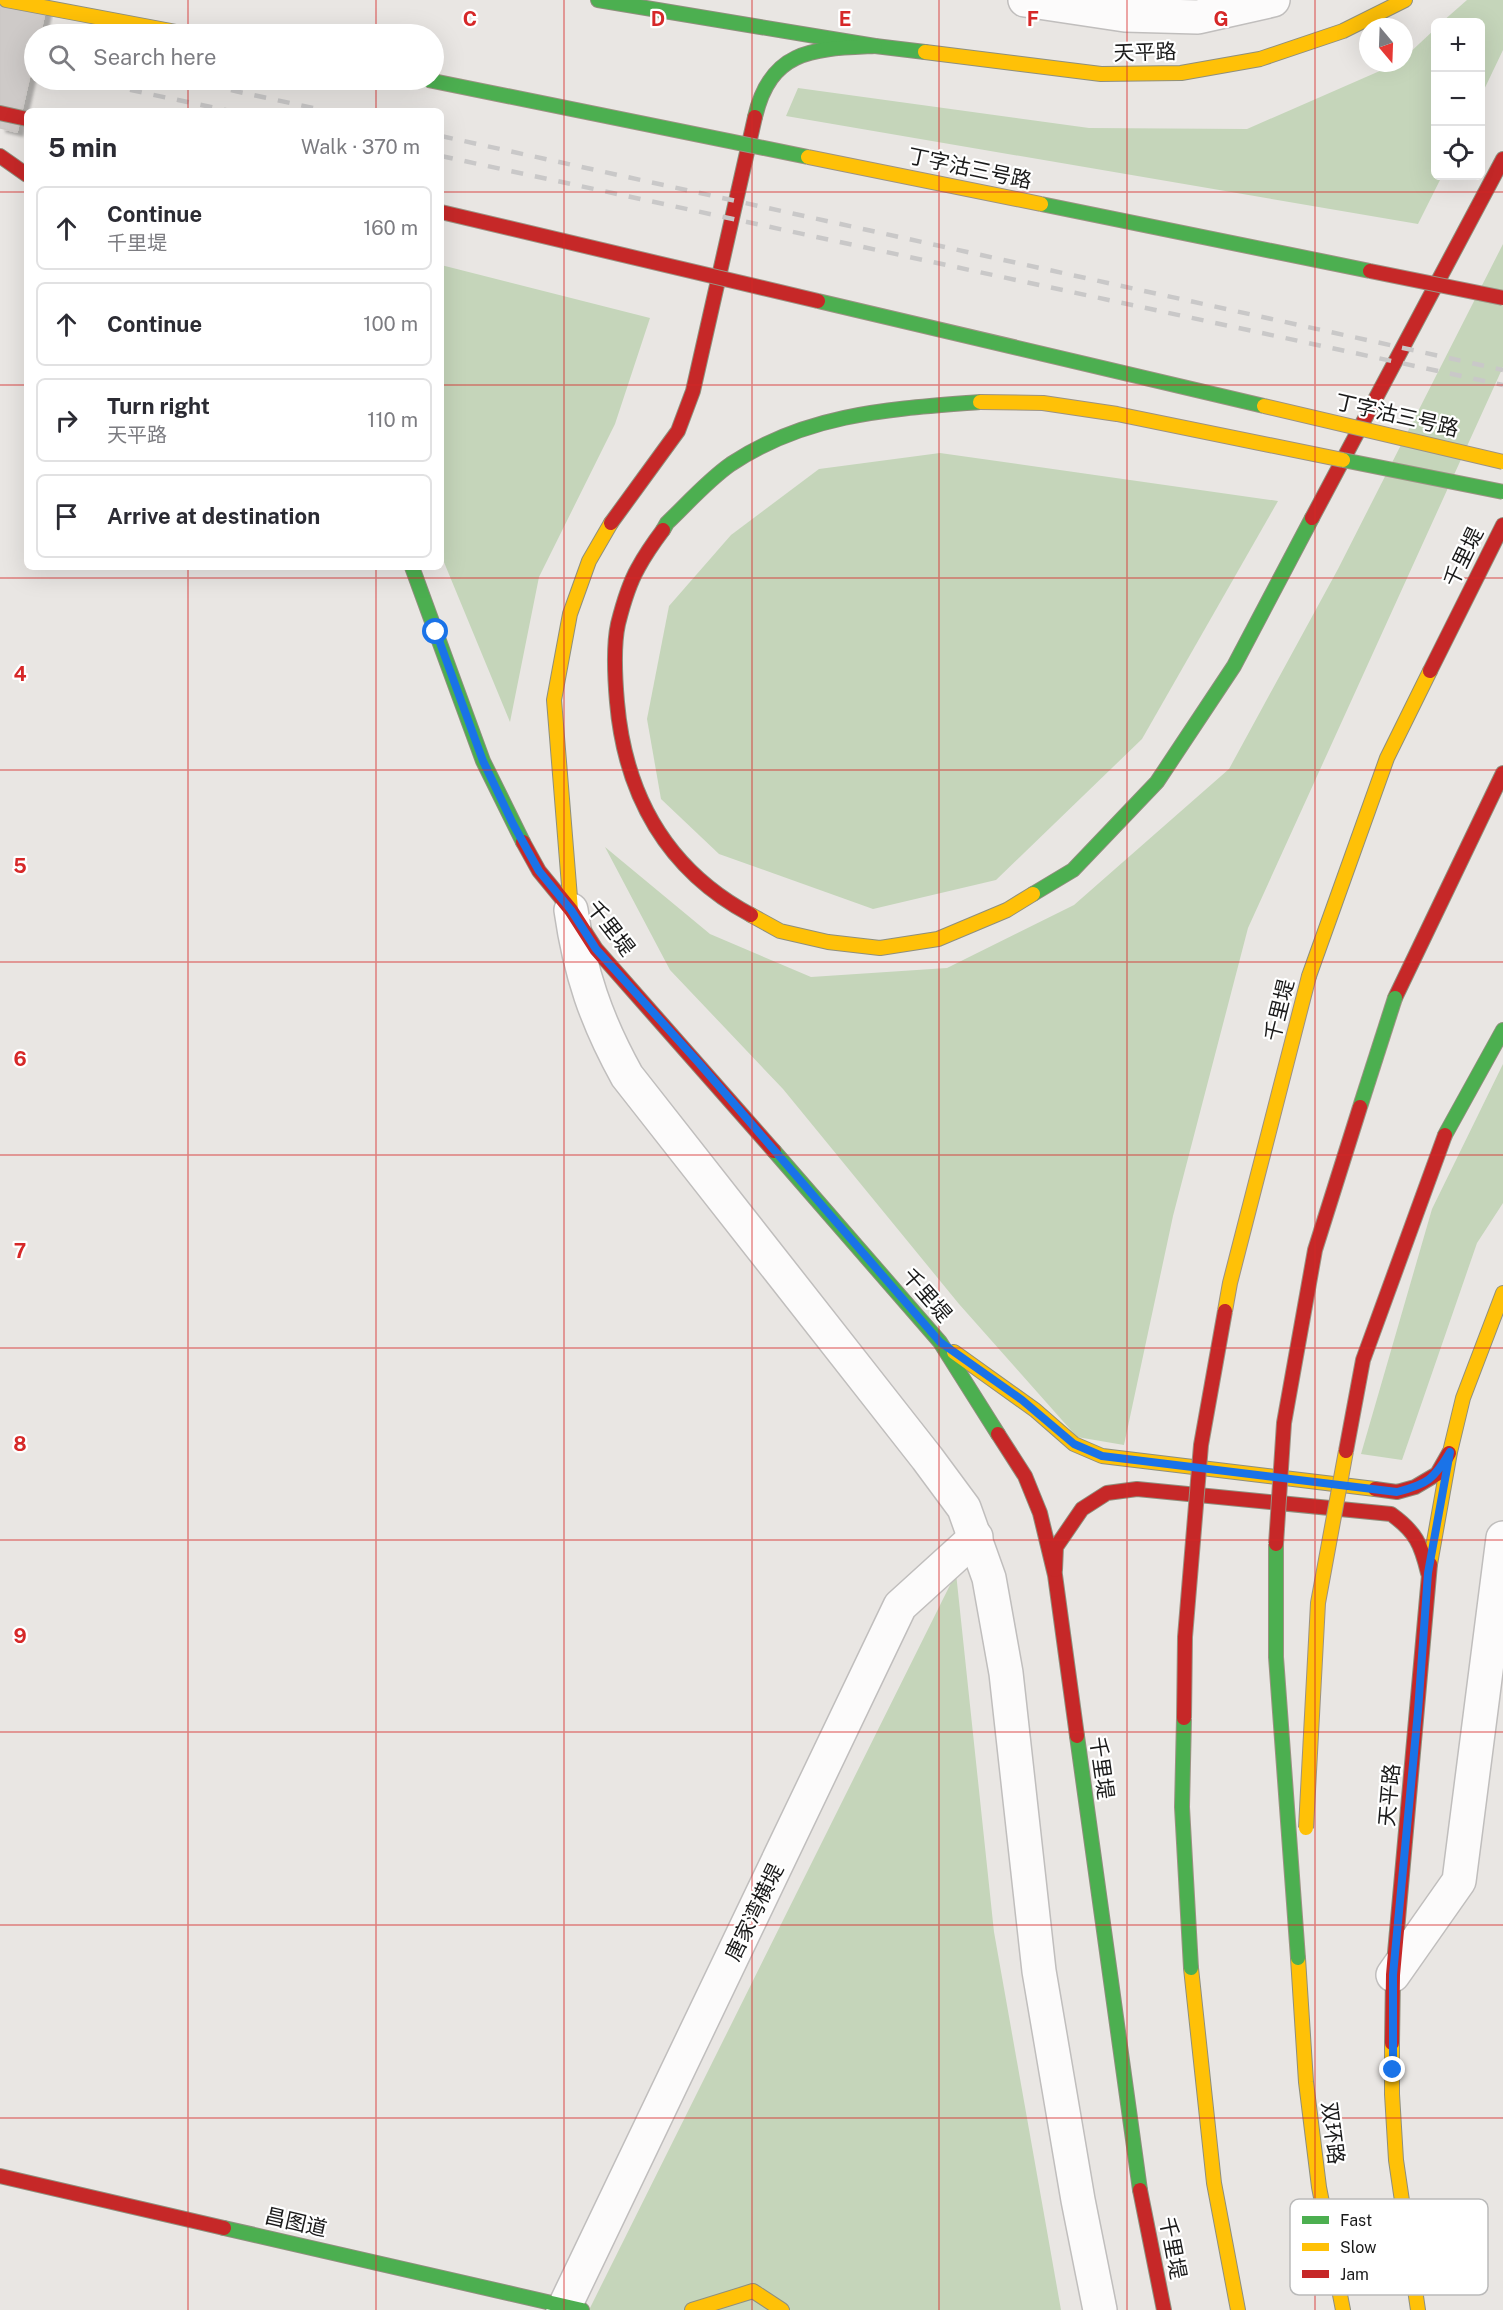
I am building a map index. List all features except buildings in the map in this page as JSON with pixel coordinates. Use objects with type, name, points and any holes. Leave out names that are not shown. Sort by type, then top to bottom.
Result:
[{"type":"main road","points":[[6,0],[134,24]]},
{"type":"main road","points":[[598,0],[875,46]]},
{"type":"main road","name":"天平路","points":[[875,46],[1101,74],[1181,73],[1260,59],[1343,31],[1406,0]]},
{"type":"main road","points":[[571,910],[554,700],[560,659],[574,603],[589,561],[609,526],[678,431],[693,391],[760,95],[774,73],[793,59],[818,50],[875,46]]},
{"type":"main road","name":"丁字沽三号路","points":[[444,83],[1503,298]]},
{"type":"main road","points":[[0,113],[24,118]]},
{"type":"main road","points":[[0,156],[24,174]]},
{"type":"main road","points":[[1503,159],[1234,666],[1157,783],[1073,870],[1007,910],[939,939],[880,948],[828,942],[780,931],[734,906],[696,876],[660,836],[636,791],[620,736],[615,681],[618,625],[637,569],[668,523],[730,465],[797,430],[828,420],[902,408],[980,402],[1043,402],[1206,430],[1503,492]]},
{"type":"main road","name":"丁字沽三号路","points":[[444,213],[1503,462]]},
{"type":"main road","name":"千里堤","points":[[1238,2310],[1228,2270],[1209,2159],[1191,1968],[1182,1796],[1185,1637],[1201,1445],[1230,1283],[1309,975],[1387,758],[1503,525]]},
{"type":"main road","name":"千里堤","points":[[413,570],[483,761],[513,824],[539,871],[571,910],[596,949],[940,1342],[1025,1476],[1040,1513],[1055,1575],[1135,2166],[1164,2310]]},
{"type":"main road","points":[[1298,1958],[1276,1657],[1276,1552],[1284,1423],[1315,1250],[1395,998],[1503,773]]},
{"type":"main road","points":[[1298,1958],[1318,1602],[1363,1360],[1445,1135],[1503,1030]]},
{"type":"main road","name":"天平路","points":[[1402,2199],[1396,2160],[1392,2094],[1393,1975],[1418,1711],[1428,1573],[1450,1452],[1463,1398],[1503,1293]]},
{"type":"main road","points":[[940,1342],[1035,1410],[1074,1444],[1102,1456],[1397,1492],[1415,1487],[1437,1474],[1450,1452]]},
{"type":"main road","points":[[1055,1575],[1056,1547],[1082,1509],[1107,1493],[1137,1489],[1391,1514],[1408,1526],[1420,1542],[1428,1573]]},
{"type":"main road","name":"双环路","points":[[1298,1958],[1306,2082],[1321,2199]]},
{"type":"main road","name":"昌图道","points":[[0,2176],[570,2309]]},
{"type":"main road","points":[[692,2310],[753,2291],[782,2310]]},
{"type":"main road","name":"双环路","points":[[1340,2295],[1343,2310]]},
{"type":"main road","name":"天平路","points":[[1416,2295],[1418,2310]]},
{"type":"street","points":[[1025,0],[1125,15],[1198,17],[1273,0]]},
{"type":"street","points":[[571,910],[577,954],[593,1006],[606,1037],[627,1076],[927,1458],[964,1508],[976,1537],[989,1578],[1006,1673],[1039,1971],[1078,2200],[1100,2310]]},
{"type":"street","name":"唐家湾横堤","points":[[570,2309],[900,1606],[976,1537]]},
{"type":"street","points":[[1393,1975],[1459,1881],[1503,1538]]},
{"type":"green space","points":[[1467,0],[1503,0],[1503,50],[1485,88],[1485,18],[1447,18]]},
{"type":"green space","points":[[1431,33],[1431,180],[1440,180],[1418,224],[786,116],[798,88],[1089,128],[1247,129],[1377,72],[1413,72],[1413,50]]},
{"type":"green space","points":[[1503,244],[1503,367],[1248,928],[1173,1216],[1124,1445],[1077,1437],[959,1304],[783,1089],[670,970],[605,847],[710,934],[811,977],[947,968],[1074,905],[1229,769],[1338,569]]},
{"type":"green space","points":[[444,266],[650,318],[615,424],[539,577],[510,722],[444,562]]},
{"type":"green space","points":[[940,453],[1278,501],[1142,739],[996,880],[873,909],[719,854],[661,799],[647,719],[669,606],[731,535],[819,469]]},
{"type":"green space","points":[[1503,1064],[1503,1203],[1477,1243],[1402,1460],[1361,1454],[1432,1209]]},
{"type":"green space","points":[[956,1573],[994,1932],[1061,2310],[589,2310]]},
{"type":"railway","points":[[130,90],[216,108]]},
{"type":"railway","points":[[230,90],[313,108]]},
{"type":"railway","points":[[444,137],[1503,370]]},
{"type":"railway","points":[[444,157],[1503,385]]},
{"type":"traffic: fast","points":[[598,0],[875,46],[925,52]]},
{"type":"traffic: fast","points":[[755,117],[762,94],[772,77],[784,65],[798,57],[815,52],[875,46]]},
{"type":"traffic: fast","points":[[444,83],[808,157]]},
{"type":"traffic: fast","points":[[1041,204],[1370,271]]},
{"type":"traffic: fast","points":[[818,301],[1264,406]]},
{"type":"traffic: fast","points":[[663,530],[667,523],[722,470],[760,447],[790,434],[851,416],[914,407],[980,402]]},
{"type":"traffic: fast","points":[[1343,460],[1503,492]]},
{"type":"traffic: fast","points":[[1033,894],[1073,870],[1157,782],[1234,666],[1312,518]]},
{"type":"traffic: fast","points":[[413,570],[483,761],[523,842]]},
{"type":"traffic: fast","points":[[1360,1107],[1395,998]]},
{"type":"traffic: fast","points":[[1445,1135],[1503,1030]]},
{"type":"traffic: fast","points":[[774,1151],[940,1342],[998,1434]]},
{"type":"traffic: fast","points":[[1276,1544],[1276,1657],[1298,1958]]},
{"type":"traffic: fast","points":[[1184,1718],[1182,1807],[1191,1968]]},
{"type":"traffic: fast","points":[[1077,1736],[1140,2190]]},
{"type":"traffic: fast","points":[[224,2228],[582,2310]]},
{"type":"traffic: slow","points":[[6,0],[134,24]]},
{"type":"traffic: slow","points":[[925,52],[1101,74],[1181,73],[1260,59],[1343,31],[1405,0]]},
{"type":"traffic: slow","points":[[808,157],[1041,204]]},
{"type":"traffic: slow","points":[[980,402],[1043,403],[1117,414],[1343,460]]},
{"type":"traffic: slow","points":[[1264,406],[1503,462]]},
{"type":"traffic: slow","points":[[571,910],[554,700],[570,614],[589,561],[611,523]]},
{"type":"traffic: slow","points":[[1309,976],[1387,758],[1430,671]]},
{"type":"traffic: slow","points":[[751,915],[780,931],[828,942],[880,948],[938,939],[1007,910],[1033,894]]},
{"type":"traffic: slow","points":[[1225,1311],[1230,1283],[1309,976]]},
{"type":"traffic: slow","points":[[1430,1564],[1450,1452],[1463,1398],[1503,1293]]},
{"type":"traffic: slow","points":[[954,1352],[1035,1410],[1074,1444],[1102,1456],[1375,1489]]},
{"type":"traffic: slow","points":[[1306,1828],[1318,1603],[1346,1451]]},
{"type":"traffic: slow","points":[[1298,1958],[1306,2082],[1321,2199]]},
{"type":"traffic: slow","points":[[1191,1968],[1214,2183],[1238,2310]]},
{"type":"traffic: slow","points":[[1392,2043],[1396,2160],[1402,2199]]},
{"type":"traffic: slow","points":[[692,2310],[753,2291],[782,2310]]},
{"type":"traffic: slow","points":[[1340,2295],[1343,2310]]},
{"type":"traffic: slow","points":[[1416,2295],[1418,2310]]},
{"type":"traffic: jam","points":[[0,113],[24,118]]},
{"type":"traffic: jam","points":[[611,523],[678,431],[693,391],[755,117]]},
{"type":"traffic: jam","points":[[0,156],[24,173]]},
{"type":"traffic: jam","points":[[1312,518],[1503,159]]},
{"type":"traffic: jam","points":[[444,213],[818,301]]},
{"type":"traffic: jam","points":[[1370,271],[1503,298]]},
{"type":"traffic: jam","points":[[1430,671],[1503,525]]},
{"type":"traffic: jam","points":[[663,530],[635,574],[618,624],[615,643],[615,673],[622,736],[630,768],[655,826],[696,876],[721,897],[751,915]]},
{"type":"traffic: jam","points":[[1395,998],[1503,773]]},
{"type":"traffic: jam","points":[[523,842],[539,871],[571,910],[596,949],[774,1151]]},
{"type":"traffic: jam","points":[[1276,1544],[1284,1423],[1315,1250],[1360,1107]]},
{"type":"traffic: jam","points":[[1346,1451],[1363,1360],[1445,1135]]},
{"type":"traffic: jam","points":[[1184,1718],[1185,1637],[1201,1445],[1225,1311]]},
{"type":"traffic: jam","points":[[998,1434],[1025,1476],[1040,1513],[1055,1575],[1077,1736]]},
{"type":"traffic: jam","points":[[1375,1489],[1397,1492],[1415,1487],[1437,1474],[1449,1453]]},
{"type":"traffic: jam","points":[[1055,1570],[1056,1547],[1082,1509],[1107,1493],[1137,1489],[1391,1514],[1416,1539],[1428,1573]]},
{"type":"traffic: jam","points":[[1392,2043],[1393,1975],[1430,1564]]},
{"type":"traffic: jam","points":[[0,2176],[224,2228]]},
{"type":"traffic: jam","points":[[1140,2190],[1164,2310]]},
{"type":"route","points":[[436,632],[483,761],[513,824],[539,871],[571,910],[596,949],[698,1062],[940,1342],[1022,1400],[1074,1444],[1102,1456],[1397,1492],[1415,1487],[1437,1474],[1450,1452],[1428,1573],[1418,1711],[1393,1975],[1393,2070]]}]
